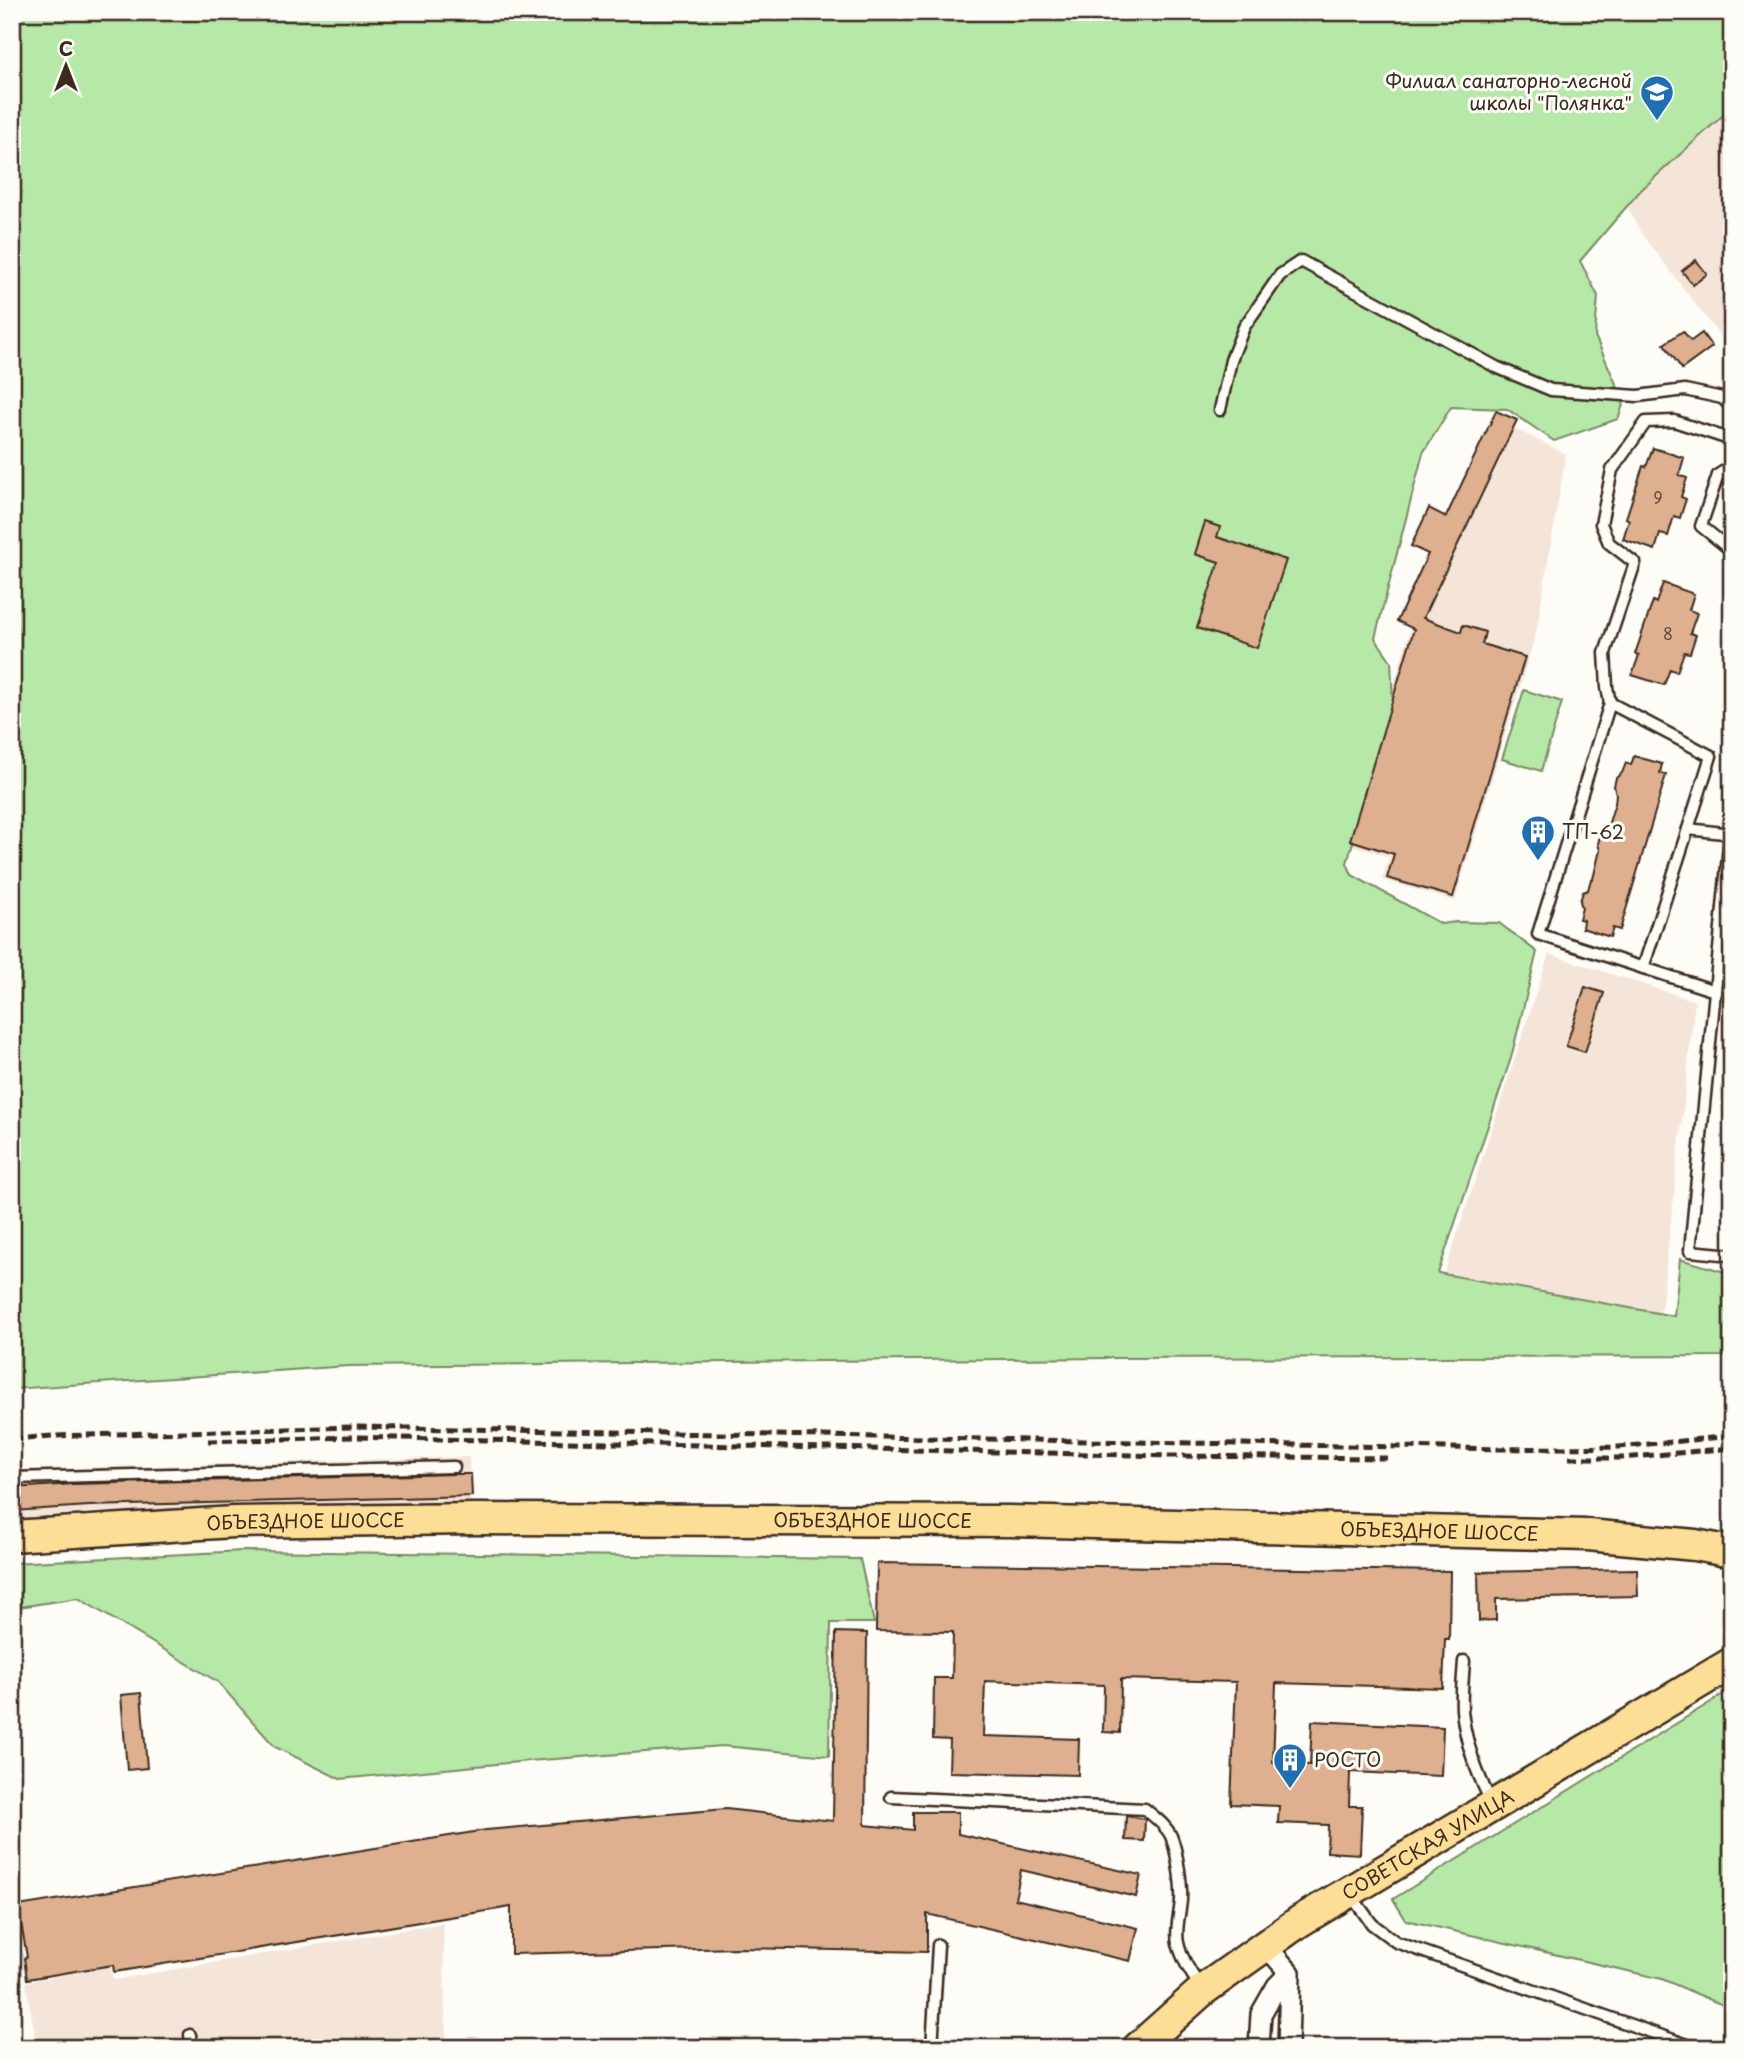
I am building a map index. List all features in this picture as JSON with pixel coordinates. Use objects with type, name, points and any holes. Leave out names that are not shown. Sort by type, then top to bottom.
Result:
[{"type":"main road","name":"ОБЪЕЗДНОЕ ШОССЕ","points":[[12,1536],[233,1522],[477,1519],[996,1521],[1588,1535],[1695,1545],[1732,1552]]},
{"type":"main road","name":"СОВЕТСКАЯ УЛИЦА","points":[[1138,2048],[1203,1990],[1265,1945],[1348,1891],[1732,1663]]},
{"type":"street","points":[[1265,1945],[1290,1973],[1288,2048]]},
{"type":"street","points":[[1259,2048],[1261,2014],[1277,1986],[1290,1973]]},
{"type":"lane","points":[[1220,410],[1230,360],[1244,327],[1280,275],[1301,261],[1496,367],[1551,390],[1637,396],[1685,390],[1722,398],[1732,407]]},
{"type":"lane","points":[[1715,991],[1538,934],[1610,703],[1605,653],[1635,563],[1609,543],[1601,524],[1612,470],[1646,422],[1674,421],[1732,440]]},
{"type":"lane","points":[[1732,466],[1718,475],[1701,526],[1732,551]]},
{"type":"lane","points":[[1610,703],[1711,755],[1643,968]]},
{"type":"lane","points":[[1688,829],[1731,834],[1690,1251],[1732,1255]]},
{"type":"lane","points":[[12,1478],[454,1467]]},
{"type":"lane","points":[[1464,1661],[1462,1712],[1482,1784],[1493,1804]]},
{"type":"lane","points":[[891,1797],[1145,1809],[1162,1823],[1171,1836],[1180,1876],[1178,1942],[1190,1972],[1203,1990]]},
{"type":"lane","points":[[1348,1891],[1371,1924],[1396,1942],[1696,2048]]},
{"type":"lane","points":[[928,2044],[938,1945]]},
{"type":"lane","points":[[190,2035],[192,2048]]},
{"type":"shaded area","name":"Филиал санаторно-лесной школы \"Полянка\"","points":[[1523,12],[1732,12],[1732,352],[1640,231]]},
{"type":"shaded area","points":[[1505,424],[1566,454],[1536,633],[1455,901],[1382,880],[1389,857],[1346,843],[1422,592]]},
{"type":"shaded area","points":[[1549,954],[1695,1001],[1660,1320],[1439,1290]]},
{"type":"shaded area","points":[[469,1457],[471,1505],[90,1512],[12,1519],[12,1470]]},
{"type":"shaded area","points":[[443,1923],[446,2042],[400,2048],[37,2048],[26,1982],[110,1966],[113,1980]]},
{"type":"green space","points":[[12,12],[1732,12],[1732,107],[1640,191],[1580,261],[1598,296],[1595,336],[1624,402],[1618,419],[1554,441],[1507,409],[1451,407],[1423,453],[1375,638],[1391,661],[1393,704],[1347,863],[1352,875],[1441,924],[1499,923],[1537,952],[1511,1058],[1438,1273],[1674,1316],[1680,1259],[1732,1274],[1732,1356],[1109,1358],[349,1366],[12,1389]]},
{"type":"green space","points":[[1524,690],[1562,702],[1541,771],[1502,759]]},
{"type":"green space","points":[[243,1551],[860,1559],[874,1623],[831,1623],[829,1756],[723,1746],[340,1779],[275,1747],[218,1682],[78,1598],[12,1608],[12,1563]]},
{"type":"green space","points":[[1732,1689],[1732,2009],[1662,1979],[1406,1920],[1393,1899]]},
{"type":"building","points":[[1696,260],[1707,274],[1693,285],[1682,271]]},
{"type":"building","points":[[1683,331],[1691,341],[1702,333],[1712,347],[1682,369],[1664,344]]},
{"type":"building","points":[[1496,411],[1517,420],[1423,618],[1461,632],[1463,625],[1485,632],[1482,644],[1525,657],[1453,897],[1387,878],[1394,854],[1350,840],[1414,629],[1397,621],[1428,554],[1411,546],[1429,508],[1446,517]]},
{"type":"building","points":[[1653,448],[1684,458],[1679,475],[1687,478],[1681,497],[1686,499],[1680,518],[1674,516],[1668,536],[1660,534],[1655,550],[1623,539],[1629,520],[1626,518],[1643,466],[1646,467]]},
{"type":"building","points":[[1205,522],[1220,527],[1217,537],[1286,560],[1257,648],[1197,628],[1219,562],[1195,554]]},
{"type":"building","points":[[1663,583],[1694,594],[1689,610],[1697,613],[1690,633],[1696,635],[1690,653],[1684,652],[1677,672],[1670,669],[1664,685],[1632,675],[1639,655],[1635,654],[1653,601],[1656,603]]},
{"type":"building","points":[[1634,756],[1662,764],[1660,773],[1666,775],[1620,930],[1613,928],[1610,937],[1582,928],[1583,920],[1579,919],[1582,908],[1580,901],[1593,879],[1600,850],[1600,835],[1606,832],[1615,803],[1616,778],[1622,773],[1626,763],[1631,765]]},
{"type":"building","points":[[1585,987],[1604,993],[1585,1052],[1566,1046]]},
{"type":"building","points":[[471,1474],[472,1496],[89,1506],[12,1511],[12,1488],[74,1484]]},
{"type":"building","points":[[877,1563],[1450,1571],[1449,1639],[1445,1639],[1443,1688],[1276,1683],[1273,1763],[1310,1765],[1312,1721],[1443,1727],[1441,1776],[1350,1772],[1349,1806],[1362,1806],[1360,1854],[1327,1852],[1328,1825],[1278,1823],[1279,1806],[1231,1804],[1236,1682],[1121,1679],[1120,1733],[1103,1732],[1104,1685],[985,1681],[983,1736],[1079,1739],[1078,1775],[949,1772],[950,1740],[933,1739],[934,1678],[952,1678],[953,1632],[876,1631]]},
{"type":"building","points":[[1637,1569],[1638,1596],[1496,1599],[1496,1620],[1479,1621],[1478,1572]]},
{"type":"building","points":[[836,1632],[867,1633],[865,1825],[913,1830],[913,1812],[958,1812],[958,1834],[1141,1875],[1136,1897],[1021,1870],[1015,1899],[1138,1928],[1130,1961],[927,1914],[927,1952],[738,1948],[511,1954],[511,1907],[114,1972],[113,1965],[27,1979],[24,1958],[27,1957],[18,1906],[486,1830],[726,1809],[833,1821]]},
{"type":"building","points":[[141,1693],[147,1768],[127,1770],[121,1695]]},
{"type":"building","points":[[1126,1816],[1145,1819],[1144,1841],[1125,1840]]},
{"type":"railway","points":[[12,1439],[353,1427],[1503,1449],[1619,1447],[1732,1436]]},
{"type":"railway","points":[[208,1441],[355,1437],[1172,1456],[1387,1458]]},
{"type":"railway","points":[[1569,1458],[1622,1458],[1732,1448]]},
{"type":"place","name":"Филиал санаторно-лесной школы \"Полянка\"","points":[[1657,122]]},
{"type":"place","name":"ТП-62","points":[[1538,862]]},
{"type":"place","name":"РОСТО","points":[[1290,1790]]}]
